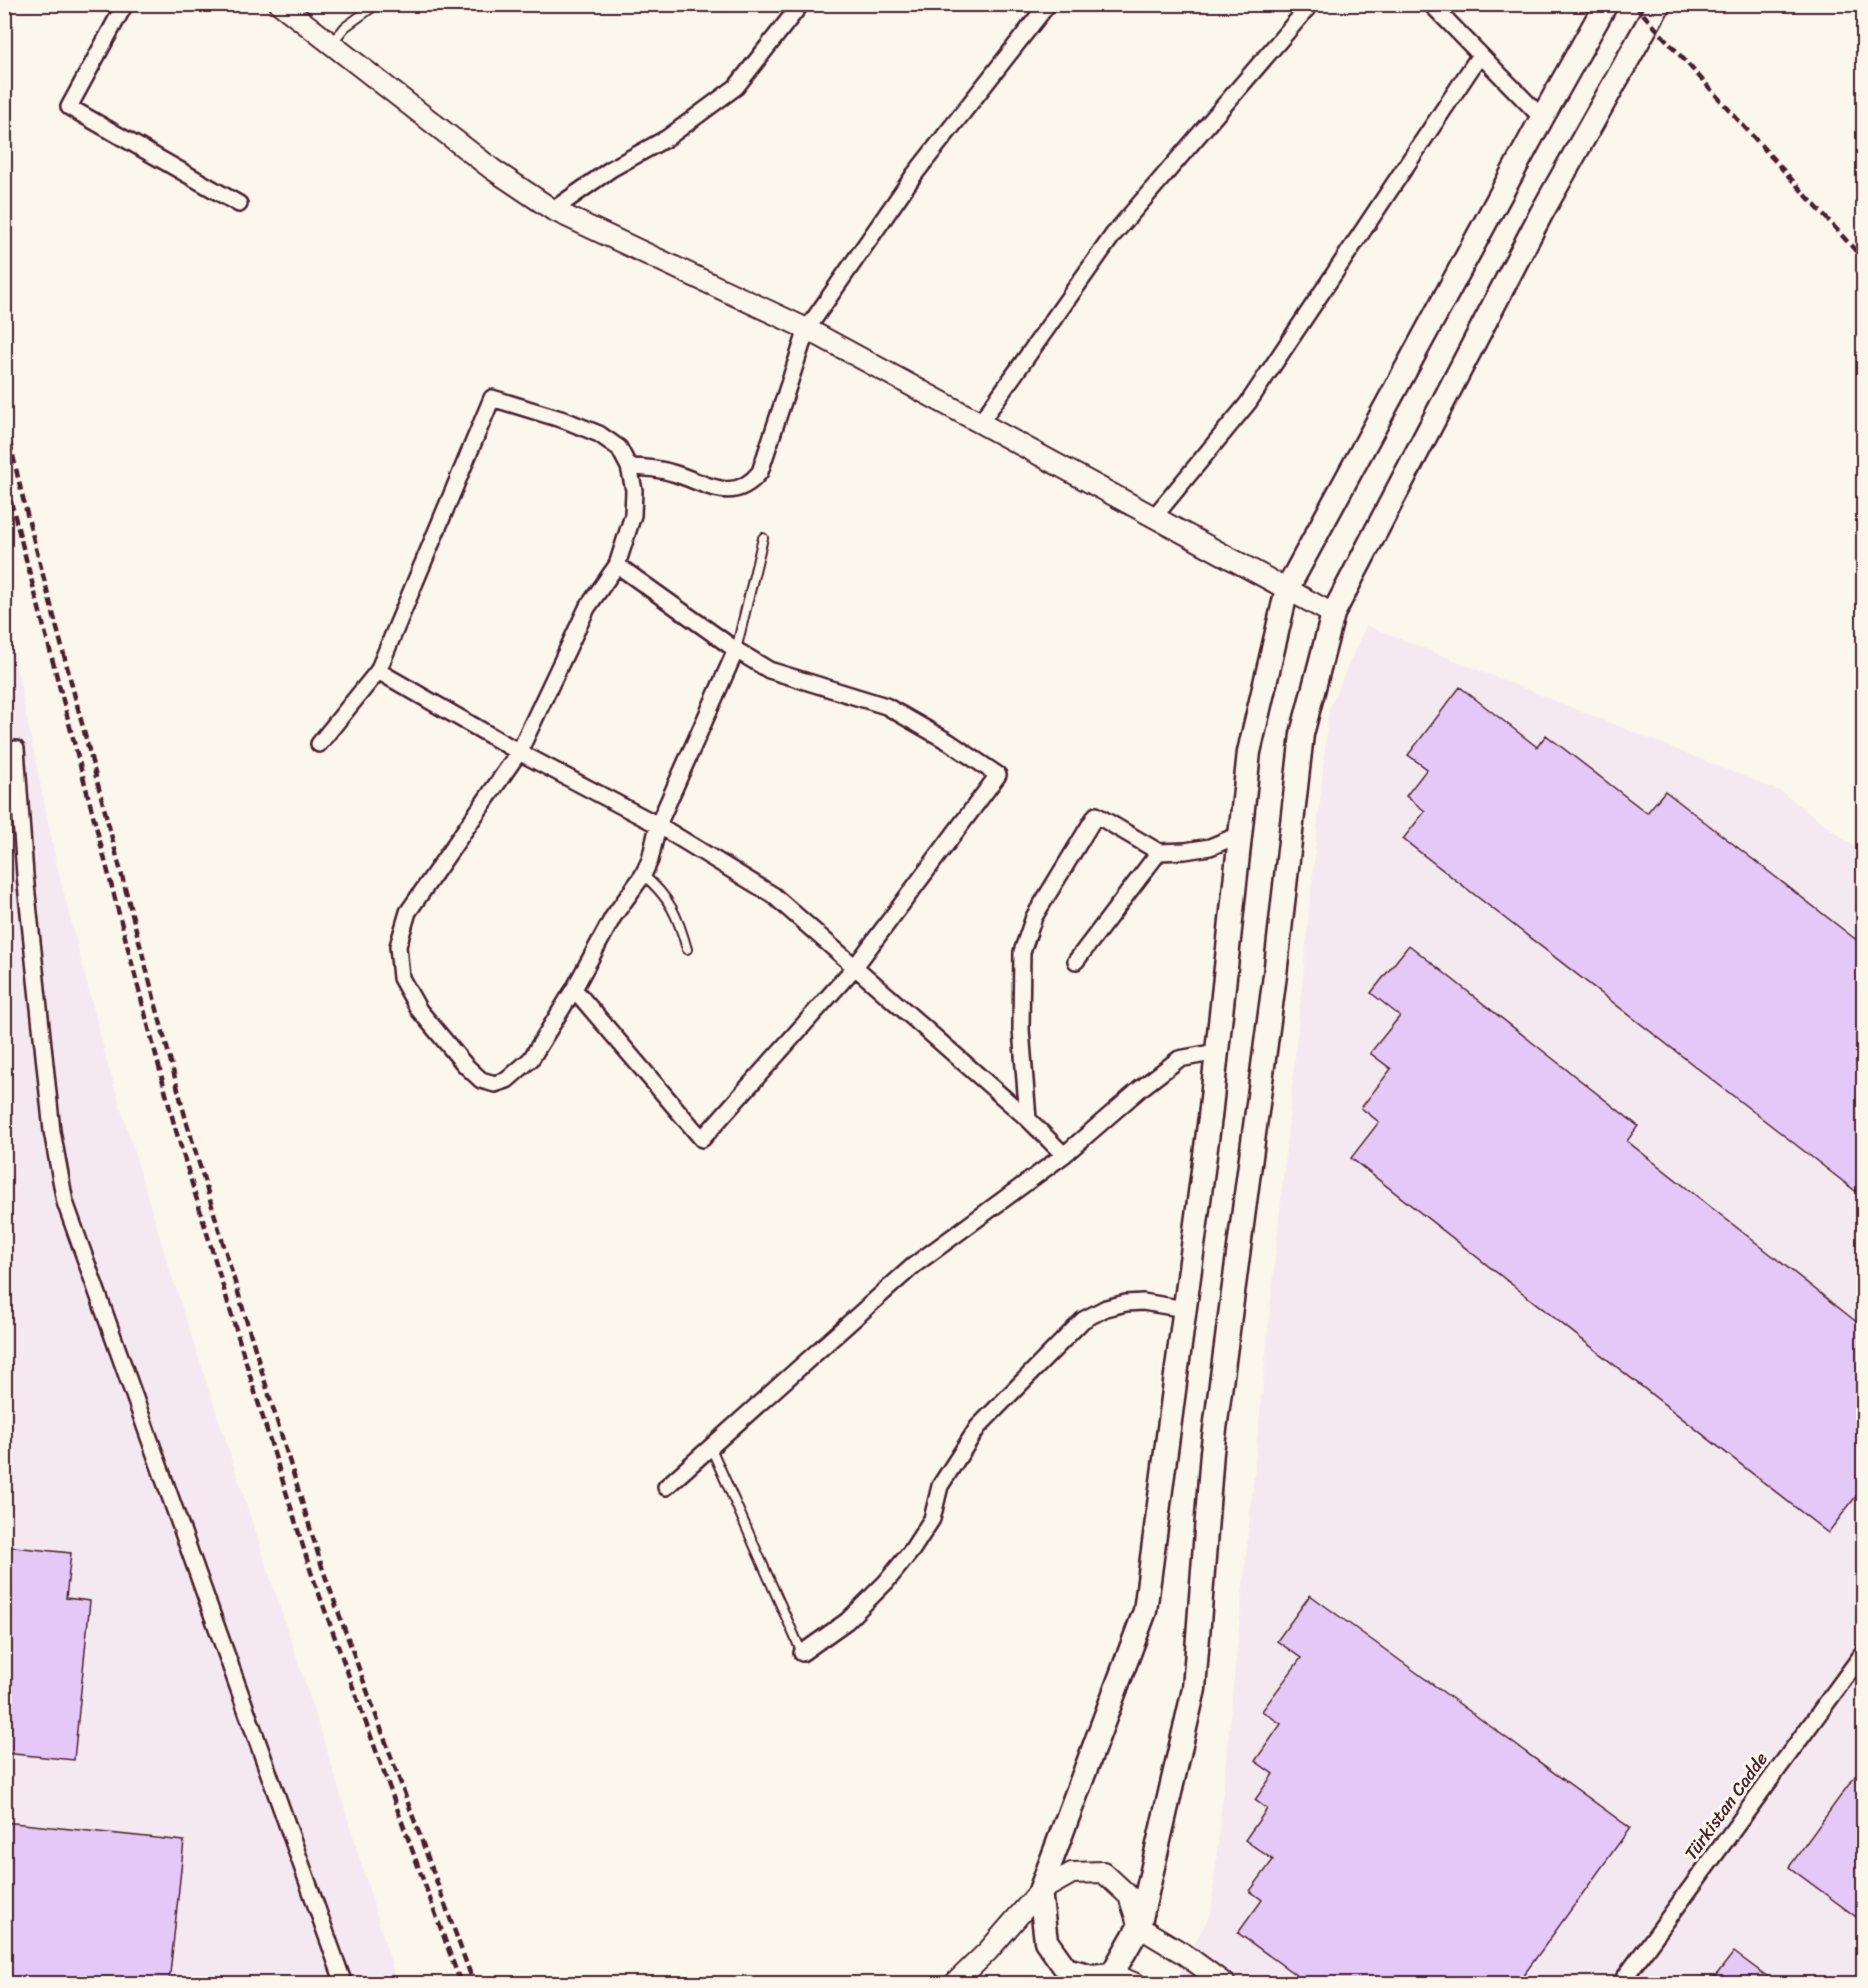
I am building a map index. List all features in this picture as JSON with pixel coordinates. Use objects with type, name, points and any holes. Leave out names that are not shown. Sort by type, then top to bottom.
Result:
[{"type":"main road","points":[[1606,4],[1287,590],[1249,752],[1217,1052],[1145,1611],[1040,1891],[1046,1941],[1066,1969],[1092,1976],[1106,1979],[1139,1927],[1194,1689],[1212,1452],[1275,975],[1302,734],[1333,614],[1541,214],[1659,4]]},
{"type":"street","points":[[125,4],[69,107],[239,204]]},
{"type":"street","points":[[280,4],[492,169],[554,210],[807,329],[1333,614]]},
{"type":"street","points":[[554,210],[612,169],[667,138],[736,87],[801,4]]},
{"type":"street","points":[[629,467],[674,473],[717,490],[726,491],[745,486],[754,480],[760,471],[807,329],[914,175],[1048,4]]},
{"type":"street","points":[[980,423],[1113,235],[1311,4]]},
{"type":"street","points":[[1431,4],[1542,118]]},
{"type":"street","points":[[1154,517],[1248,404],[1480,54]]},
{"type":"street","points":[[319,744],[378,672],[492,398],[567,421],[599,434],[619,448],[629,467],[634,490],[633,515],[617,565],[587,608],[519,752],[408,912],[398,946],[401,978],[419,1010],[465,1065],[481,1080],[495,1084],[507,1080],[531,1059],[574,989],[613,917],[643,875],[650,860],[658,825],[736,650]]},
{"type":"street","points":[[574,989],[702,1139],[855,968],[998,775],[949,742],[886,706],[769,670],[736,650],[617,565]]},
{"type":"street","points":[[378,672],[519,752],[658,825],[773,895],[1028,1119],[1064,1155]]},
{"type":"street","points":[[16,749],[25,875],[52,1131],[65,1202],[344,1983]]},
{"type":"street","points":[[1028,1119],[1021,1029],[1022,952],[1034,917],[1096,815],[1159,852],[1210,847],[1239,836]]},
{"type":"street","points":[[1076,961],[1159,852]]},
{"type":"street","points":[[666,1487],[913,1266],[1064,1155],[1140,1089],[1179,1059],[1217,1052]]},
{"type":"street","points":[[802,1653],[847,1621],[886,1582],[912,1550],[932,1519],[940,1486],[978,1427],[1083,1320],[1106,1308],[1126,1303],[1143,1302],[1185,1309]]},
{"type":"street","name":"Türkistan Cadde","points":[[1620,1983],[1863,1652]]},
{"type":"street","points":[[954,1983],[988,1951],[1040,1891],[1072,1873],[1103,1872],[1129,1896],[1139,1927],[1184,1954],[1225,1983]]},
{"type":"street","points":[[1106,1979],[1136,1983]]},
{"type":"lane","points":[[331,44],[345,27],[377,4]]},
{"type":"lane","points":[[736,650],[763,538]]},
{"type":"lane","points":[[643,875],[658,887],[671,904],[687,949]]},
{"type":"lane","points":[[711,1448],[802,1653]]},
{"type":"shaded area","points":[[4,607],[58,870],[108,1065],[166,1258],[330,1760],[397,1983],[5,1983]]},
{"type":"shaded area","points":[[1366,625],[1780,791],[1863,853],[1863,1983],[1173,1984],[1211,1913],[1329,709]]},
{"type":"building","points":[[1460,687],[1537,747],[1546,735],[1647,813],[1665,791],[1863,945],[1863,1197],[1403,839],[1425,811],[1406,796],[1427,769],[1408,755]]},
{"type":"building","points":[[1409,945],[1638,1126],[1627,1141],[1863,1327],[1863,1487],[1828,1533],[1351,1158],[1379,1122],[1361,1108],[1391,1069],[1370,1053],[1400,1016],[1371,993]]},
{"type":"building","points":[[4,1546],[71,1553],[66,1598],[90,1601],[74,1760],[4,1753]]},
{"type":"building","points":[[1310,1595],[1630,1828],[1518,1983],[1307,1983],[1238,1933],[1262,1900],[1250,1891],[1273,1860],[1245,1840],[1267,1809],[1255,1800],[1273,1774],[1255,1761],[1281,1724],[1262,1711],[1301,1658],[1277,1641]]},
{"type":"building","points":[[1863,1765],[1863,1922],[1789,1867]]},
{"type":"building","points":[[4,1822],[184,1841],[169,1983],[4,1983]]},
{"type":"building","points":[[1734,1952],[1776,1983],[1710,1983]]},
{"type":"railway","points":[[1634,4],[1864,260]]},
{"type":"railway","points":[[4,416],[22,495],[186,1120],[323,1570],[474,1984]]},
{"type":"railway","points":[[4,475],[174,1124],[254,1389],[311,1572],[461,1984]]}]
